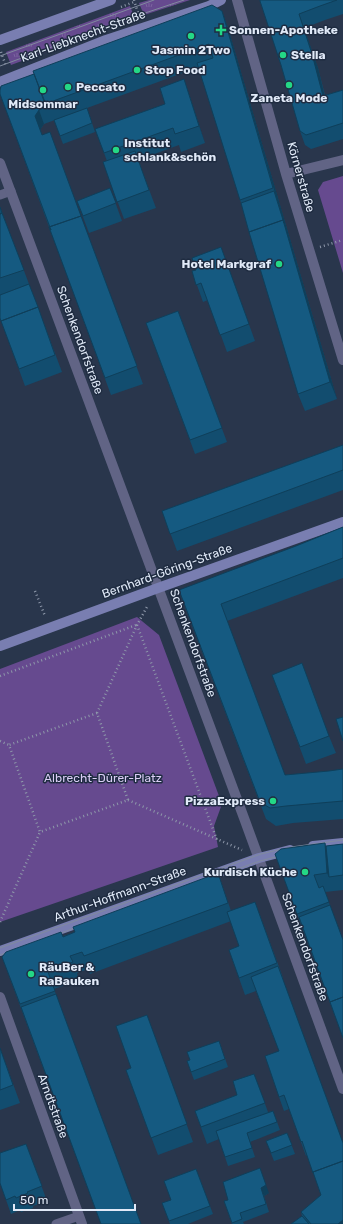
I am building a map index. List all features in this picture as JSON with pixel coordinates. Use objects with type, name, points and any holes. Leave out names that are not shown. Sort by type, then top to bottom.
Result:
[{"type":"street","name":"Karl-Liebknecht-Straße","points":[[0,40],[111,0]]},
{"type":"street","name":"Karl-Liebknecht-Straße","points":[[0,82],[106,40],[209,6],[221,0]]},
{"type":"street","name":"Körnerstraße","points":[[237,0],[309,250],[338,327],[343,360]]},
{"type":"street","points":[[286,174],[343,160]]},
{"type":"street","name":"Schenkendorfstraße","points":[[0,163],[259,858],[343,1089]]},
{"type":"street","name":"Bernhard-Göring-Straße","points":[[0,646],[343,522]]},
{"type":"street","name":"Arthur-Hoffmann-Straße","points":[[0,951],[259,858],[289,850],[343,842]]},
{"type":"street","name":"Arndtstraße","points":[[0,997],[81,1220]]},
{"type":"lane","points":[[0,195],[10,191]]},
{"type":"lane","points":[[56,1224],[81,1220]]},
{"type":"path","points":[[134,0],[141,20]]},
{"type":"path","points":[[0,50],[7,69]]},
{"type":"path","points":[[309,250],[343,240]]},
{"type":"path","points":[[34,591],[49,628]]},
{"type":"path","points":[[137,625],[217,840]]},
{"type":"path","points":[[0,676],[137,625]]},
{"type":"path","points":[[128,800],[97,713],[137,625]]},
{"type":"path","points":[[0,741],[9,745],[97,713]]},
{"type":"path","points":[[0,922],[40,832],[9,745]]},
{"type":"path","points":[[40,832],[128,800],[259,858]]},
{"type":"green space","points":[[149,0],[190,0],[144,15],[139,3]]},
{"type":"green space","points":[[130,6],[135,19],[11,65],[6,52]]},
{"type":"green space","points":[[343,176],[343,273],[318,190],[323,182]]},
{"type":"green space","name":"Albrecht-Dürer-Platz","points":[[137,617],[159,635],[222,804],[214,826],[218,847],[0,922],[0,669]]},
{"type":"building","points":[[260,0],[337,0],[299,14],[312,54],[323,96],[343,90],[343,123],[306,135],[300,131]]},
{"type":"building","points":[[212,5],[222,11],[273,188],[240,200],[197,63],[213,58],[209,44],[45,104],[33,71]]},
{"type":"building","points":[[34,74],[47,107],[39,110],[35,116],[42,135],[50,132],[81,216],[50,227],[0,94],[1,86]]},
{"type":"building","points":[[184,79],[199,126],[175,134],[173,128],[104,153],[95,129],[165,104],[160,88]]},
{"type":"building","points":[[87,108],[92,123],[60,136],[54,120]]},
{"type":"building","points":[[135,151],[149,190],[117,202],[103,162]]},
{"type":"building","points":[[110,188],[116,203],[83,216],[77,201]]},
{"type":"building","points":[[274,191],[284,223],[283,220],[249,232],[241,203]]},
{"type":"building","points":[[2,213],[24,270],[0,278],[0,214]]},
{"type":"building","points":[[81,216],[137,366],[105,378],[49,227]]},
{"type":"building","points":[[283,220],[330,382],[298,394],[249,232]]},
{"type":"building","points":[[221,247],[249,324],[220,335],[201,283],[196,285],[192,271],[196,270],[192,258]]},
{"type":"building","points":[[29,284],[38,307],[1,321],[0,295]]},
{"type":"building","points":[[38,307],[55,355],[19,369],[1,321]]},
{"type":"building","points":[[178,311],[222,428],[190,440],[146,323]]},
{"type":"building","points":[[343,445],[343,470],[170,534],[162,511]]},
{"type":"building","points":[[343,527],[343,558],[221,604],[285,775],[343,769],[343,801],[270,808],[260,802],[179,590]]},
{"type":"building","points":[[302,663],[329,736],[300,747],[272,675]]},
{"type":"building","points":[[343,717],[343,741],[336,719]]},
{"type":"building","points":[[325,843],[327,873],[314,875],[319,888],[323,886],[329,902],[297,914],[275,854],[281,849]]},
{"type":"building","points":[[343,844],[343,875],[329,877],[326,846]]},
{"type":"building","points":[[218,873],[228,903],[84,956],[82,952],[70,956],[73,962],[48,972],[55,991],[20,1004],[2,957],[6,952],[61,932],[63,937],[75,932],[73,927]]},
{"type":"building","points":[[255,902],[277,963],[239,978],[229,950],[239,946],[227,912]]},
{"type":"building","points":[[330,905],[343,940],[343,997],[330,1002],[299,917]]},
{"type":"building","points":[[278,966],[343,1143],[343,1161],[313,1173],[284,1095],[279,1097],[265,1056],[279,1051],[251,977]]},
{"type":"building","points":[[56,994],[141,1224],[101,1224],[21,1007]]},
{"type":"building","points":[[343,997],[343,1038],[330,1002]]},
{"type":"building","points":[[147,1015],[187,1124],[151,1138],[126,1070],[131,1068],[116,1026]]},
{"type":"building","points":[[219,1041],[225,1059],[191,1072],[187,1061],[190,1060],[187,1052]]},
{"type":"building","points":[[0,1048],[13,1085],[0,1090]]},
{"type":"building","points":[[254,1074],[265,1103],[201,1127],[195,1111],[237,1095],[233,1081]]},
{"type":"building","points":[[273,1111],[277,1122],[247,1133],[252,1148],[225,1157],[216,1131]]},
{"type":"building","points":[[287,1133],[292,1145],[271,1153],[266,1141]]},
{"type":"building","points":[[26,1144],[42,1186],[16,1198],[15,1196],[6,1200],[0,1183],[0,1153]]},
{"type":"building","points":[[343,1161],[343,1220],[338,1224],[311,1224],[301,1212],[321,1195],[313,1172]]},
{"type":"building","points":[[260,1168],[266,1185],[261,1188],[266,1204],[240,1213],[242,1219],[232,1223],[224,1201],[228,1200],[223,1182]]},
{"type":"building","points":[[196,1169],[210,1206],[169,1221],[162,1203],[171,1200],[164,1181]]},
{"type":"building","points":[[302,1216],[309,1224],[291,1224]]},
{"type":"tram line","points":[[0,56],[154,0]]},
{"type":"tram line","points":[[0,66],[184,0]]},
{"type":"tram line","points":[[0,948],[261,854],[291,847],[343,840]]},
{"type":"tram line","points":[[209,879],[260,861],[287,854]]},
{"type":"tram line","points":[[51,937],[85,924]]},
{"type":"tram line","points":[[0,955],[17,949]]},
{"type":"place","name":"Sonnen-Apotheke","points":[[221,30]]},
{"type":"place","name":"Jasmin 2Two","points":[[191,36]]},
{"type":"place","name":"Stella","points":[[283,55]]},
{"type":"place","name":"Stop Food","points":[[137,70]]},
{"type":"place","name":"Zaneta Mode","points":[[289,85]]},
{"type":"place","name":"Peccato","points":[[68,87]]},
{"type":"place","name":"Midsommar","points":[[43,90]]},
{"type":"place","name":"Institut schlank&schön","points":[[116,150]]},
{"type":"place","name":"Hotel Markgraf","points":[[279,264]]},
{"type":"place","name":"PizzaExpress","points":[[273,801]]},
{"type":"place","name":"Kurdisch Küche","points":[[305,872]]},
{"type":"place","name":"RäuBer & RaBauken","points":[[31,974]]}]
